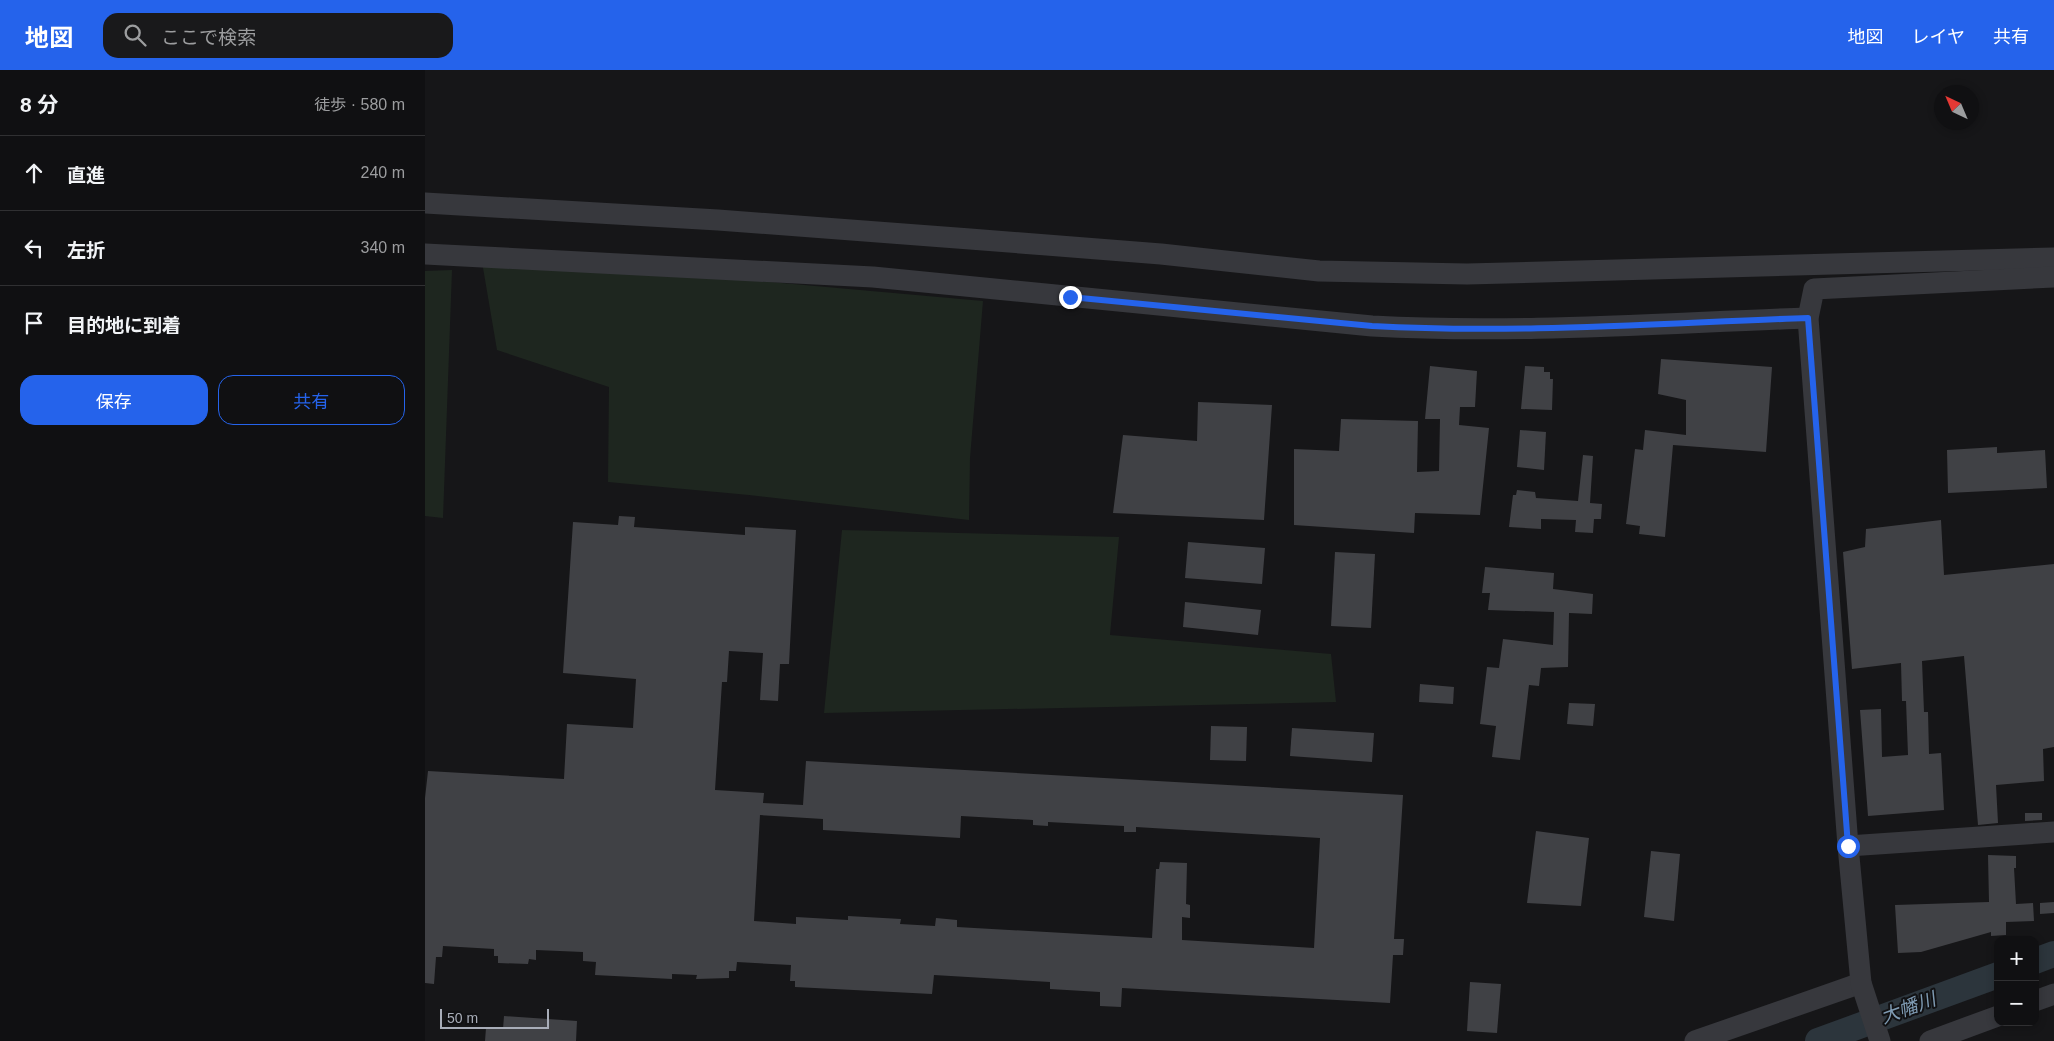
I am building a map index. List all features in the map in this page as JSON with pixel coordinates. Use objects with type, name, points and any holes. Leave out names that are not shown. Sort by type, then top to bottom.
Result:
[{"type":"street","points":[[425,203],[719,220],[1161,254],[1319,271],[1467,274],[2054,258]]},
{"type":"street","points":[[425,254],[873,277],[1372,326],[1421,329],[1493,329],[1808,318]]},
{"type":"street","points":[[1880,1041],[1861,983],[1848,846],[1808,318],[1814,289],[2054,277]]},
{"type":"street","points":[[1848,846],[2054,832]]},
{"type":"street","points":[[1695,1041],[1861,983]]},
{"type":"street","points":[[2039,1000],[2054,994]]},
{"type":"street","points":[[1930,1041],[1959,1036],[1994,1018]]},
{"type":"shaded area","points":[[481,256],[983,301],[970,458],[969,520],[749,495],[608,482],[609,387],[497,350]]},
{"type":"shaded area","points":[[452,270],[443,518],[425,516],[425,271]]},
{"type":"shaded area","points":[[842,530],[1119,537],[1110,635],[1331,654],[1336,702],[824,713]]},
{"type":"building","points":[[1661,359],[1772,367],[1766,452],[1673,445],[1665,537],[1639,534],[1640,526],[1626,524],[1635,449],[1643,450],[1645,430],[1686,435],[1686,400],[1658,394]]},
{"type":"building","points":[[1430,366],[1477,371],[1475,407],[1460,407],[1459,425],[1489,428],[1480,515],[1415,513],[1414,533],[1294,525],[1294,449],[1339,451],[1341,419],[1418,421],[1417,472],[1439,471],[1440,419],[1425,419]]},
{"type":"building","points":[[1525,366],[1544,367],[1544,372],[1550,372],[1550,379],[1553,379],[1552,410],[1521,409]]},
{"type":"building","points":[[1198,402],[1272,405],[1264,520],[1113,513],[1123,435],[1197,441]]},
{"type":"building","points":[[1520,430],[1546,432],[1544,470],[1517,467]]},
{"type":"building","points":[[1997,447],[1997,453],[2045,450],[2047,488],[1948,493],[1947,450]]},
{"type":"building","points":[[1583,455],[1593,456],[1590,503],[1602,504],[1601,519],[1594,519],[1593,533],[1575,532],[1576,520],[1541,519],[1541,529],[1509,527],[1513,495],[1516,495],[1517,490],[1535,492],[1536,498],[1578,501]]},
{"type":"building","points":[[619,516],[635,517],[634,527],[745,535],[745,527],[796,530],[789,664],[780,664],[778,701],[760,700],[763,653],[729,651],[727,682],[722,682],[715,790],[764,793],[763,803],[803,805],[806,761],[1403,795],[1394,939],[1404,939],[1403,955],[1393,955],[1390,1003],[1122,988],[1121,1007],[1100,1006],[1100,992],[1050,989],[1050,982],[934,975],[932,994],[795,987],[795,981],[790,981],[791,965],[737,962],[736,971],[729,971],[729,978],[696,979],[697,975],[672,974],[672,979],[595,975],[596,962],[583,961],[583,952],[536,950],[536,960],[529,959],[528,964],[498,963],[498,956],[494,956],[494,949],[443,946],[442,957],[436,957],[434,984],[425,983],[425,798],[428,771],[564,779],[567,724],[633,728],[636,679],[563,673],[573,522],[618,525]],"holes":[[[760,815],[823,819],[823,830],[960,838],[961,816],[1033,820],[1033,825],[1048,826],[1048,822],[1124,826],[1124,832],[1136,832],[1136,827],[1320,838],[1314,948],[1182,940],[1182,917],[1190,918],[1190,905],[1186,904],[1187,863],[1160,862],[1159,869],[1156,869],[1152,938],[957,927],[957,920],[936,918],[935,926],[900,924],[901,919],[848,916],[848,920],[796,917],[796,924],[754,921]]]},
{"type":"building","points":[[1941,520],[1944,575],[2054,564],[2054,747],[2043,749],[2044,781],[1996,785],[1998,823],[1978,825],[1964,656],[1922,661],[1924,712],[1928,712],[1929,754],[1941,753],[1944,810],[1868,816],[1860,710],[1881,709],[1882,757],[1908,755],[1906,701],[1902,701],[1901,663],[1852,669],[1843,552],[1865,547],[1866,529]]},
{"type":"building","points":[[1188,542],[1265,548],[1262,584],[1185,578]]},
{"type":"building","points":[[1335,552],[1375,554],[1371,628],[1331,626]]},
{"type":"building","points":[[1485,567],[1554,573],[1553,589],[1593,594],[1592,614],[1569,613],[1568,667],[1541,668],[1539,686],[1529,685],[1520,760],[1492,757],[1496,726],[1480,724],[1487,667],[1499,668],[1503,639],[1553,645],[1554,612],[1488,610],[1490,593],[1482,593]]},
{"type":"building","points":[[1185,602],[1261,610],[1258,635],[1183,627]]},
{"type":"building","points":[[1420,684],[1454,687],[1453,704],[1419,702]]},
{"type":"building","points":[[1569,703],[1595,704],[1593,726],[1567,724]]},
{"type":"building","points":[[1211,726],[1247,727],[1246,761],[1210,760]]},
{"type":"building","points":[[1292,728],[1374,733],[1372,762],[1290,756]]},
{"type":"building","points":[[2025,813],[2042,813],[2042,820],[2025,821]]},
{"type":"building","points":[[1536,831],[1589,838],[1581,906],[1527,903]]},
{"type":"building","points":[[1651,851],[1680,854],[1674,921],[1644,917]]},
{"type":"building","points":[[1988,855],[2016,856],[2016,868],[2014,868],[2016,904],[2033,903],[2034,921],[2006,922],[2006,935],[1991,936],[1991,932],[1921,952],[1898,953],[1895,905],[1989,902]]},
{"type":"building","points":[[2054,902],[2054,913],[2040,914],[2040,903]]},
{"type":"building","points":[[1470,982],[1501,984],[1497,1033],[1467,1031]]},
{"type":"building","points":[[504,1016],[577,1021],[576,1041],[485,1041],[486,1028],[503,1029]]},
{"type":"waterway","name":"大幡川","points":[[2039,960],[2054,954]]},
{"type":"waterway","name":"大幡川","points":[[1818,1041],[1994,976]]},
{"type":"route","points":[[1070,297],[1421,329],[1483,329],[1808,318],[1848,846]]}]
